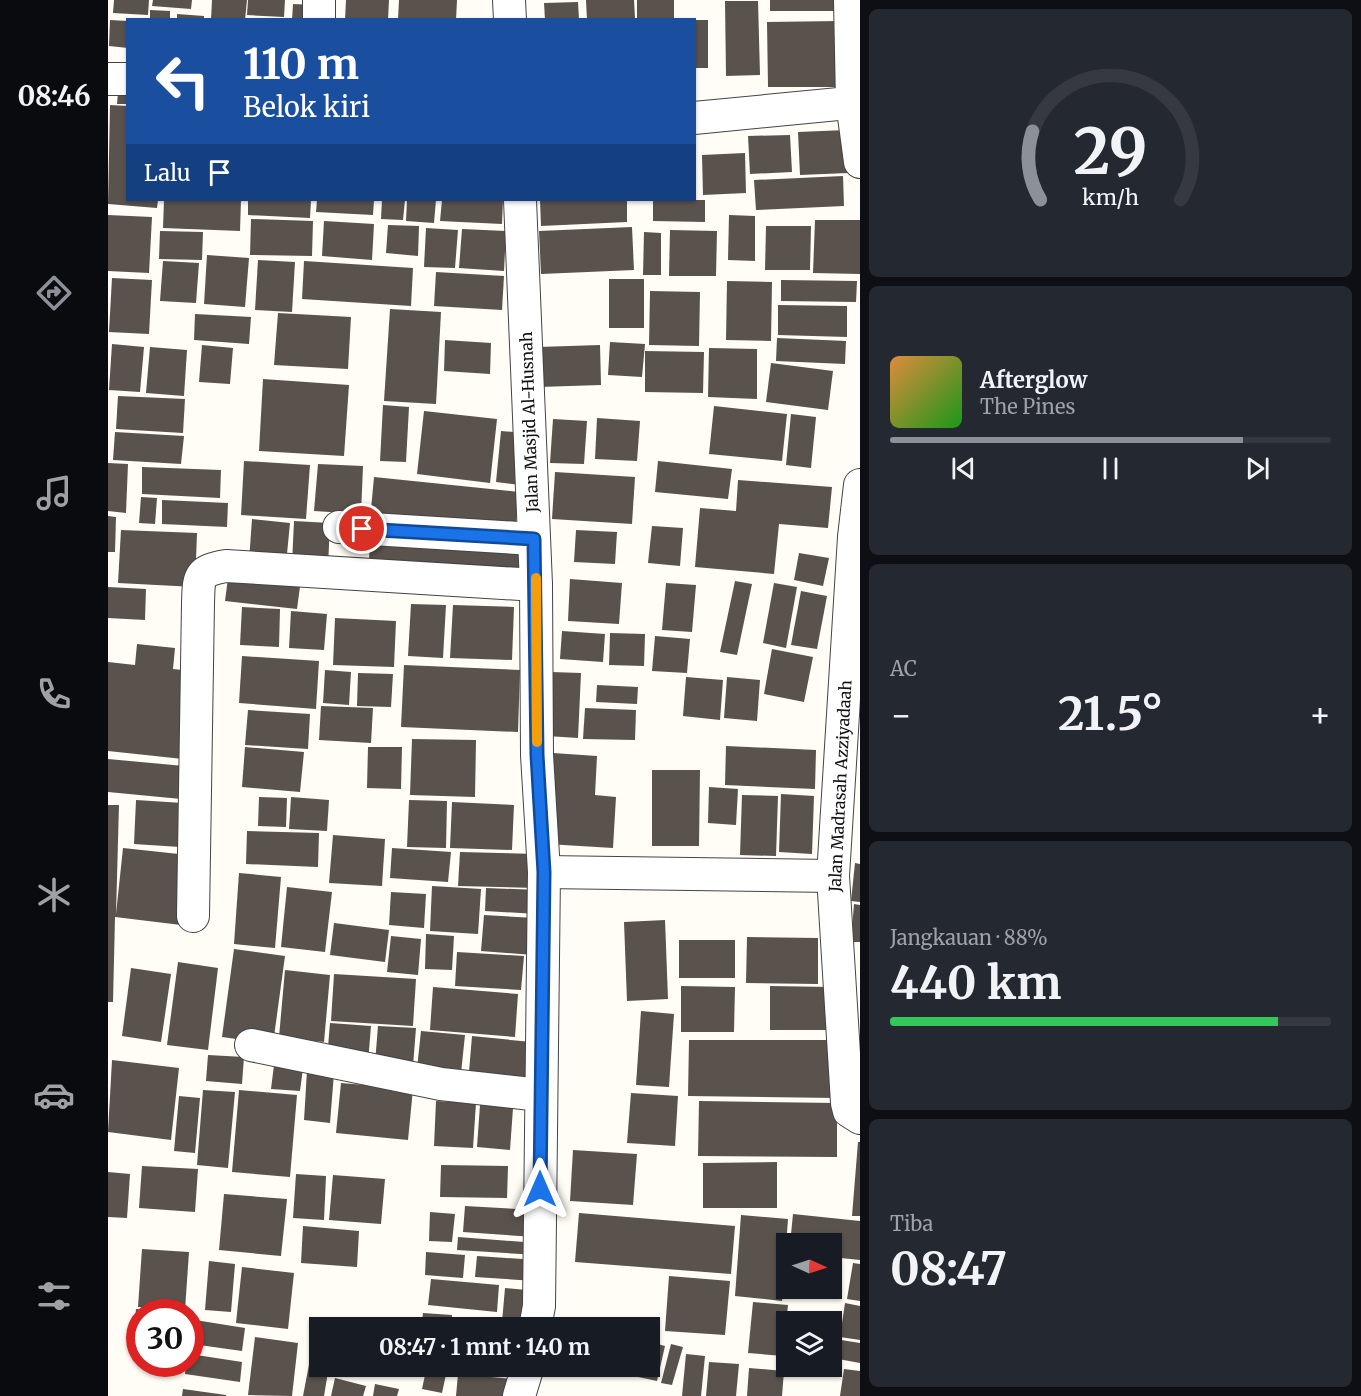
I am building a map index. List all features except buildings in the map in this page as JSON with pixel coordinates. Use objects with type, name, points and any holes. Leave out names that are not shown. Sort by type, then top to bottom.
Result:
[{"type":"street","points":[[319,0],[319,18]]},
{"type":"street","points":[[509,0],[510,18]]},
{"type":"street","points":[[850,0],[860,162]]},
{"type":"street","points":[[108,79],[126,79]]},
{"type":"street","points":[[696,118],[856,102]]},
{"type":"street","name":"Jalan Masjid Al-Husnah","points":[[520,201],[536,585],[537,755],[544,872],[539,1306],[537,1317]]},
{"type":"street","name":"Jalan Madrasah Azziyadaah","points":[[860,485],[854,537],[842,865],[847,1103],[849,1111],[860,1118]]},
{"type":"street","points":[[339,527],[534,539]]},
{"type":"street","points":[[193,916],[198,603],[199,579],[207,569],[226,567],[536,585]]},
{"type":"street","points":[[544,872],[842,865]]},
{"type":"street","points":[[251,1045],[441,1084],[540,1095]]},
{"type":"street","points":[[519,1396],[525,1377]]},
{"type":"slow traffic","points":[[536,578],[537,742]]},
{"type":"route","points":[[362,529],[534,539],[537,755],[544,872],[540,1189]]}]
